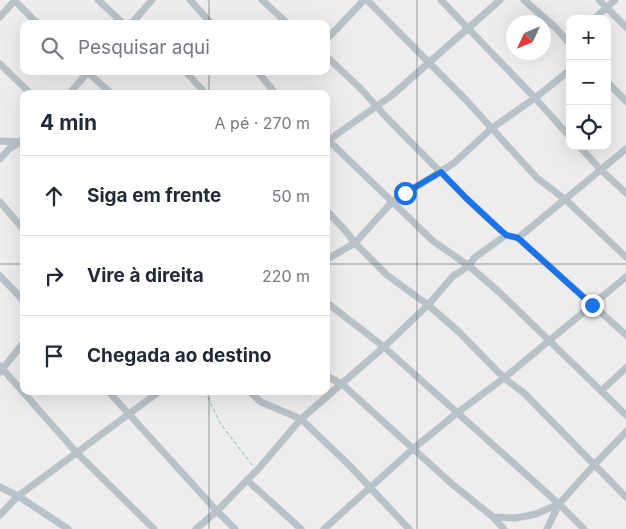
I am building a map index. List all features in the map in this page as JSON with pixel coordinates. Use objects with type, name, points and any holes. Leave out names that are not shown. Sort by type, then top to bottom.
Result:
[{"type":"street","points":[[0,17],[14,0],[34,20]]},
{"type":"street","points":[[98,0],[120,20]]},
{"type":"street","points":[[135,20],[152,0]]},
{"type":"street","points":[[190,0],[208,20]]},
{"type":"street","points":[[262,0],[284,20]]},
{"type":"street","points":[[330,36],[366,0],[492,128],[537,178],[566,200],[626,257]]},
{"type":"street","points":[[441,0],[566,133]]},
{"type":"street","points":[[330,138],[377,106],[500,0]]},
{"type":"street","points":[[524,0],[566,39]]},
{"type":"street","points":[[599,0],[626,27]]},
{"type":"street","points":[[598,15],[615,0]]},
{"type":"street","points":[[330,60],[466,198],[506,235],[518,238],[626,335]]},
{"type":"street","points":[[0,64],[27,90]]},
{"type":"street","points":[[330,258],[354,243],[392,202],[454,163],[492,128],[566,73]]},
{"type":"street","points":[[73,90],[86,75]]},
{"type":"street","points":[[91,75],[108,90]]},
{"type":"street","points":[[189,75],[202,90]]},
{"type":"street","points":[[261,75],[273,90]]},
{"type":"street","points":[[611,86],[626,101]]},
{"type":"street","points":[[0,142],[20,142]]},
{"type":"street","points":[[0,159],[5,153],[20,143]]},
{"type":"street","points":[[330,143],[433,241],[469,266],[626,414]]},
{"type":"street","points":[[518,238],[626,149]]},
{"type":"street","points":[[583,150],[626,193]]},
{"type":"street","points":[[0,202],[20,225]]},
{"type":"street","points":[[330,214],[354,243],[387,276],[428,305],[460,332],[504,378],[524,393],[626,497]]},
{"type":"street","points":[[330,394],[428,305],[453,276],[469,266],[474,258],[506,235]]},
{"type":"street","points":[[0,276],[20,297]]},
{"type":"street","points":[[324,529],[414,448],[504,378],[626,276]]},
{"type":"street","points":[[330,305],[384,347],[559,504],[584,529]]},
{"type":"street","points":[[20,347],[1,369],[20,390]]},
{"type":"street","points":[[601,391],[626,368]]},
{"type":"street","points":[[330,378],[342,384],[387,426],[493,517],[504,529]]},
{"type":"street","points":[[25,395],[77,453],[154,529]]},
{"type":"street","points":[[112,395],[217,511],[236,529]]},
{"type":"street","points":[[0,515],[18,496],[154,395]]},
{"type":"street","points":[[253,395],[261,402],[301,419],[370,487],[409,529]]},
{"type":"street","points":[[196,529],[217,511],[257,470],[301,419],[329,395]]},
{"type":"street","points":[[546,529],[559,504],[626,432]]},
{"type":"street","points":[[247,480],[301,529]]},
{"type":"street","points":[[0,487],[18,496],[68,529]]},
{"type":"street","points":[[493,517],[516,518],[536,514],[559,504]]},
{"type":"path","points":[[207,395],[220,423],[257,470]]},
{"type":"route","points":[[405,193],[441,172],[506,235],[518,238],[592,305]]}]
